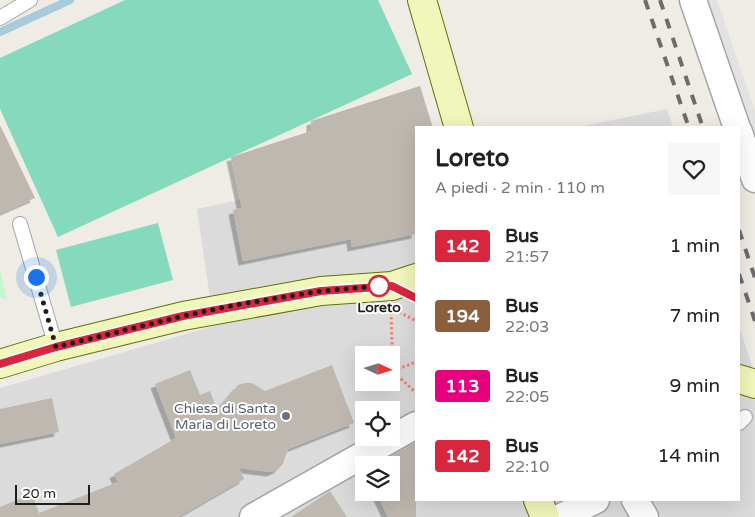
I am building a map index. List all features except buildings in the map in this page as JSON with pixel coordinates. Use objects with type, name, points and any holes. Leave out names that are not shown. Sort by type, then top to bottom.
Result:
[{"type":"street","points":[[422,0],[459,126]]},
{"type":"street","points":[[693,0],[736,126]]},
{"type":"street","points":[[740,135],[755,180]]},
{"type":"street","points":[[0,364],[56,347],[183,316],[235,305],[321,291],[400,291],[415,298]]},
{"type":"street","points":[[740,379],[755,384]]},
{"type":"street","points":[[253,517],[415,426]]},
{"type":"street","points":[[538,501],[545,517]]},
{"type":"street","points":[[561,517],[594,501]]},
{"type":"street","points":[[636,501],[645,517]]},
{"type":"lane","points":[[0,18],[30,0]]},
{"type":"lane","points":[[20,224],[56,347]]},
{"type":"path","points":[[400,291],[412,318],[415,320]]},
{"type":"path","points":[[395,346],[400,291]]},
{"type":"path","points":[[400,368],[415,362]]},
{"type":"path","points":[[400,378],[415,393]]},
{"type":"shaded area","points":[[708,0],[717,0],[755,111],[755,135]]},
{"type":"shaded area","points":[[667,109],[673,126],[583,126]]},
{"type":"shaded area","points":[[415,162],[415,501],[740,501],[740,329],[755,375],[755,517],[0,517],[0,388],[214,326],[197,209]]},
{"type":"green space","points":[[125,0],[378,0],[412,74],[58,237],[0,109],[0,58]]},
{"type":"green space","points":[[158,223],[173,280],[71,307],[56,250]]},
{"type":"green space","points":[[0,270],[7,301],[0,296]]},
{"type":"waterway","points":[[0,32],[70,0]]},
{"type":"railway","points":[[645,0],[688,126]]},
{"type":"railway","points":[[660,0],[702,126]]},
{"type":"railway","points":[[740,233],[755,278]]},
{"type":"railway","points":[[740,277],[755,321]]},
{"type":"bus line","name":"142","points":[[0,364],[56,347],[183,316],[235,305],[321,291],[392,286],[415,298]]},
{"type":"place","name":"Loreto","points":[[379,286]]},
{"type":"place","name":"Chiesa di Santa Maria di Loreto","points":[[286,416]]},
{"type":"route","points":[[36,277],[56,347],[235,305],[321,291],[379,286]]}]
